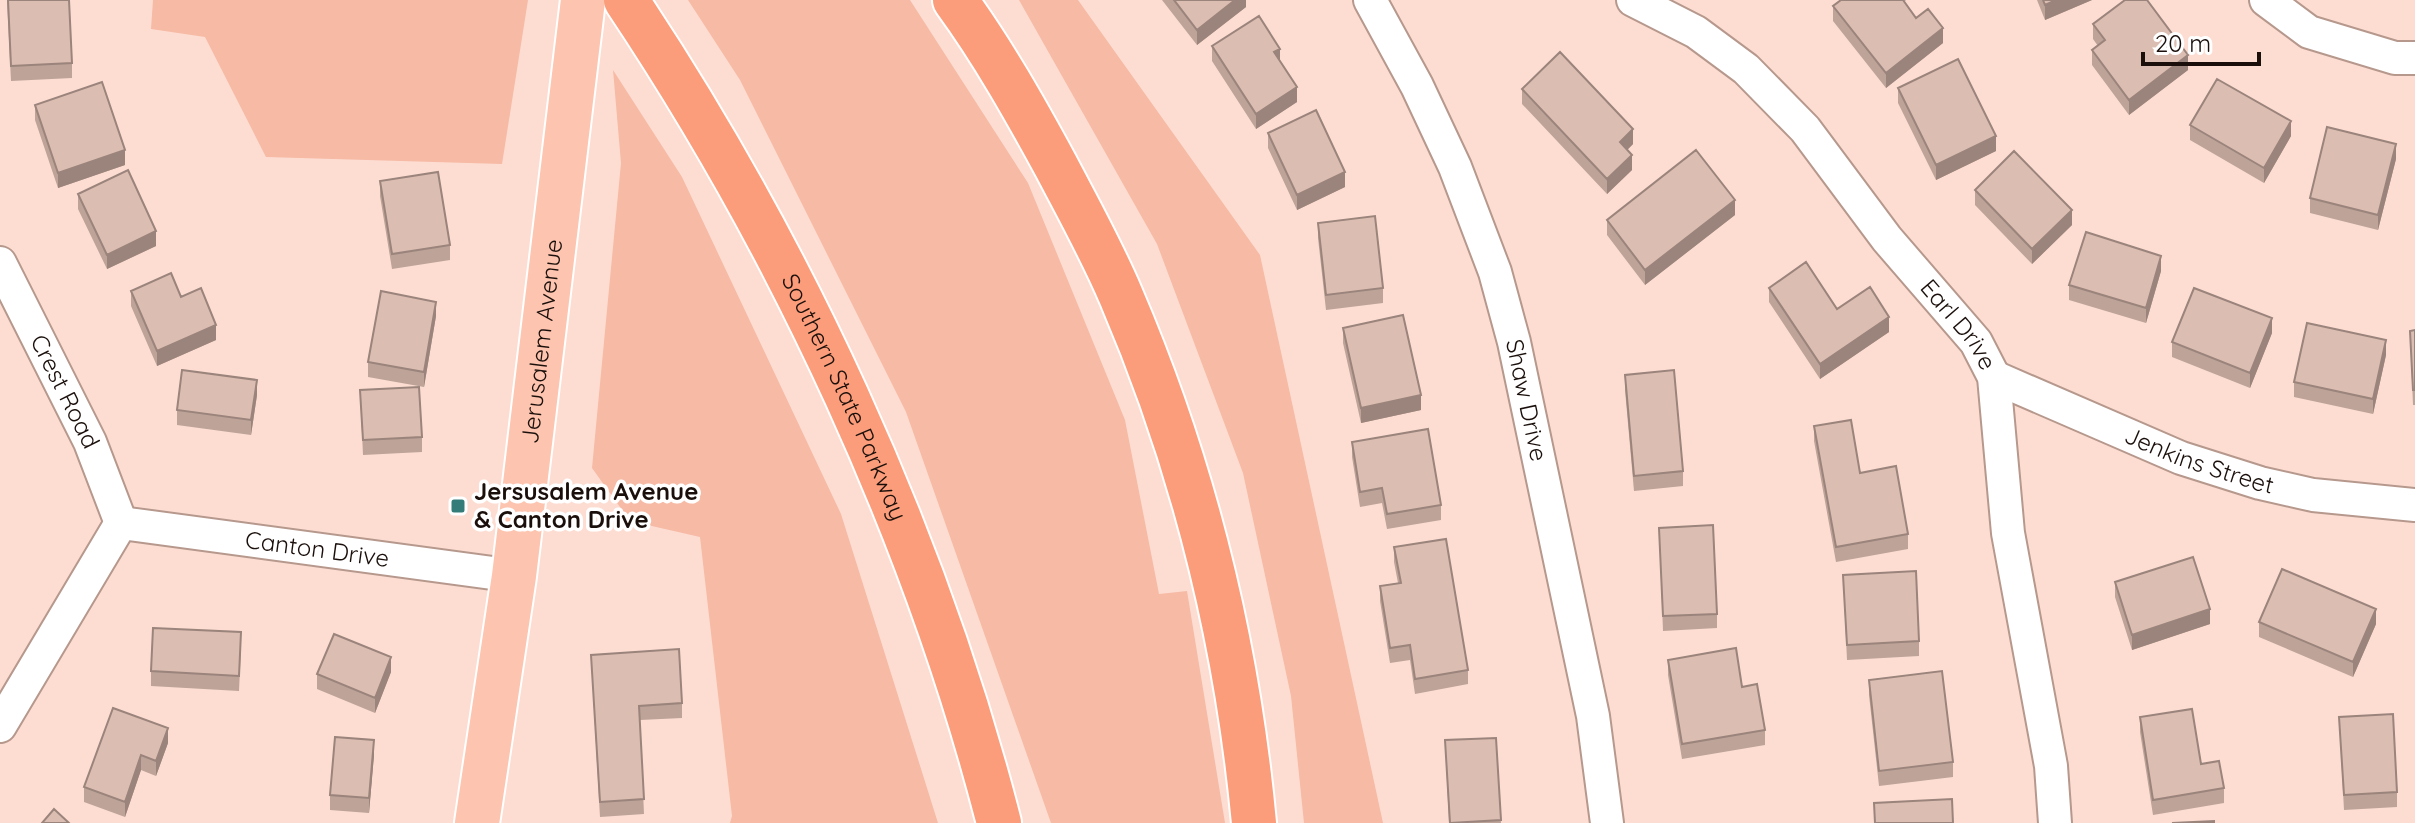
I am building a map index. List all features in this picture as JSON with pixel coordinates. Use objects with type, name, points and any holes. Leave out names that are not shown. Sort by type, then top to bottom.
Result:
[{"type":"highway","name":"Southern State Parkway","points":[[626,0],[680,83],[782,264],[877,465],[952,667],[999,823]]},
{"type":"highway","points":[[955,0],[1009,81],[1083,217],[1120,295],[1153,378],[1200,518],[1217,587],[1243,722],[1254,823]]},
{"type":"main road","name":"Jerusalem Avenue","points":[[477,823],[514,576],[583,0]]},
{"type":"street","name":"Shaw Drive","points":[[1370,0],[1417,86],[1455,167],[1495,272],[1514,342],[1593,716],[1607,823]]},
{"type":"street","name":"Earl Drive","points":[[1633,0],[1696,32],[1746,69],[1805,129],[1887,239],[1976,342],[1994,377],[2008,533],[2051,766],[2055,823]]},
{"type":"street","points":[[2266,0],[2309,32],[2395,58],[2415,58]]},
{"type":"street","name":"Crest Road","points":[[0,263],[90,442],[121,523]]},
{"type":"street","name":"Jenkins Street","points":[[1994,377],[2181,458],[2260,483],[2313,495],[2415,505]]},
{"type":"street","name":"Canton Drive","points":[[121,523],[514,576]]},
{"type":"street","points":[[0,726],[121,523]]},
{"type":"shaded area","points":[[153,0],[528,0],[502,164],[266,157],[205,37],[151,29]]},
{"type":"shaded area","points":[[688,0],[910,0],[1028,183],[1125,420],[1159,594],[1187,591],[1225,823],[1051,823],[906,412],[740,80]]},
{"type":"shaded area","points":[[1019,0],[1078,0],[1260,255],[1383,823],[1304,823],[1291,696],[1243,473],[1157,244]]},
{"type":"shaded area","points":[[613,70],[682,177],[841,514],[938,823],[730,823],[732,816],[700,537],[630,521],[592,468],[621,163]]},
{"type":"building","points":[[8,0],[69,0],[72,63],[11,66]]},
{"type":"building","points":[[1174,0],[1235,0],[1197,30]]},
{"type":"building","points":[[1841,0],[1903,0],[1916,18],[1928,9],[1943,28],[1886,73],[1833,6]]},
{"type":"building","points":[[2125,0],[2147,0],[2188,55],[2129,100],[2092,50],[2105,40],[2093,24]]},
{"type":"building","points":[[1259,16],[1280,49],[1274,52],[1297,87],[1256,114],[1212,46]]},
{"type":"building","points":[[1560,52],[1633,129],[1620,142],[1632,155],[1607,179],[1522,89]]},
{"type":"building","points":[[1958,59],[1996,136],[1936,165],[1898,88]]},
{"type":"building","points":[[2217,79],[2291,121],[2264,168],[2190,125]]},
{"type":"building","points":[[102,82],[125,150],[58,173],[35,105]]},
{"type":"building","points":[[1316,110],[1345,172],[1297,195],[1268,133]]},
{"type":"building","points":[[2327,127],[2396,144],[2378,215],[2310,198]]},
{"type":"building","points":[[1696,150],[1735,200],[1645,270],[1607,220]]},
{"type":"building","points":[[2014,151],[2072,210],[2032,249],[1975,190]]},
{"type":"building","points":[[128,170],[156,231],[107,255],[78,194]]},
{"type":"building","points":[[438,172],[450,245],[392,254],[380,181]]},
{"type":"building","points":[[1375,216],[1383,288],[1326,295],[1318,223]]},
{"type":"building","points":[[2086,232],[2161,256],[2146,308],[2069,285]]},
{"type":"building","points":[[1806,262],[1837,309],[1870,287],[1889,317],[1820,364],[1769,288]]},
{"type":"building","points":[[171,273],[181,297],[201,288],[216,325],[157,351],[131,291]]},
{"type":"building","points":[[2194,288],[2272,318],[2250,373],[2172,342]]},
{"type":"building","points":[[381,291],[436,302],[424,372],[368,362]]},
{"type":"building","points":[[1403,315],[1421,395],[1361,408],[1343,328]]},
{"type":"building","points":[[2307,323],[2386,340],[2373,399],[2294,382]]},
{"type":"building","points":[[2415,330],[2415,390],[2413,390],[2410,331]]},
{"type":"building","points":[[182,370],[257,380],[251,420],[177,410]]},
{"type":"building","points":[[1674,370],[1683,471],[1634,476],[1625,375]]},
{"type":"building","points":[[419,387],[422,437],[363,440],[360,390]]},
{"type":"building","points":[[1851,420],[1860,473],[1896,466],[1908,534],[1836,547],[1814,426]]},
{"type":"building","points":[[1428,429],[1441,505],[1387,514],[1382,488],[1360,492],[1352,442]]},
{"type":"building","points":[[1713,525],[1717,614],[1663,616],[1659,528]]},
{"type":"building","points":[[1446,539],[1468,670],[1415,679],[1410,645],[1390,648],[1380,586],[1401,583],[1394,547]]},
{"type":"building","points":[[2193,557],[2210,609],[2132,635],[2115,582]]},
{"type":"building","points":[[2282,569],[2376,609],[2353,662],[2259,622]]},
{"type":"building","points":[[1916,571],[1919,641],[1847,645],[1843,575]]},
{"type":"building","points":[[153,628],[241,632],[239,676],[151,671]]},
{"type":"building","points":[[334,634],[391,657],[375,698],[317,674]]},
{"type":"building","points":[[1736,648],[1742,687],[1757,684],[1765,730],[1682,744],[1668,660]]},
{"type":"building","points":[[679,649],[682,703],[639,706],[644,799],[600,802],[591,655]]},
{"type":"building","points":[[1942,671],[1953,762],[1879,771],[1869,680]]},
{"type":"building","points":[[113,708],[168,728],[156,761],[141,755],[125,802],[84,787]]},
{"type":"building","points":[[2192,709],[2201,764],[2219,761],[2224,788],[2153,800],[2140,717]]},
{"type":"building","points":[[2393,714],[2397,792],[2344,795],[2339,717]]},
{"type":"building","points":[[335,737],[374,740],[369,798],[330,795]]},
{"type":"building","points":[[1496,738],[1501,820],[1450,823],[1445,740]]},
{"type":"building","points":[[1952,799],[1953,823],[1875,823],[1874,803]]},
{"type":"building","points":[[54,809],[69,823],[42,823]]},
{"type":"building","points":[[2214,821],[2214,823],[2172,823]]},
{"type":"place","name":"Jersusalem Avenue & Canton Drive","points":[[458,506]]}]
